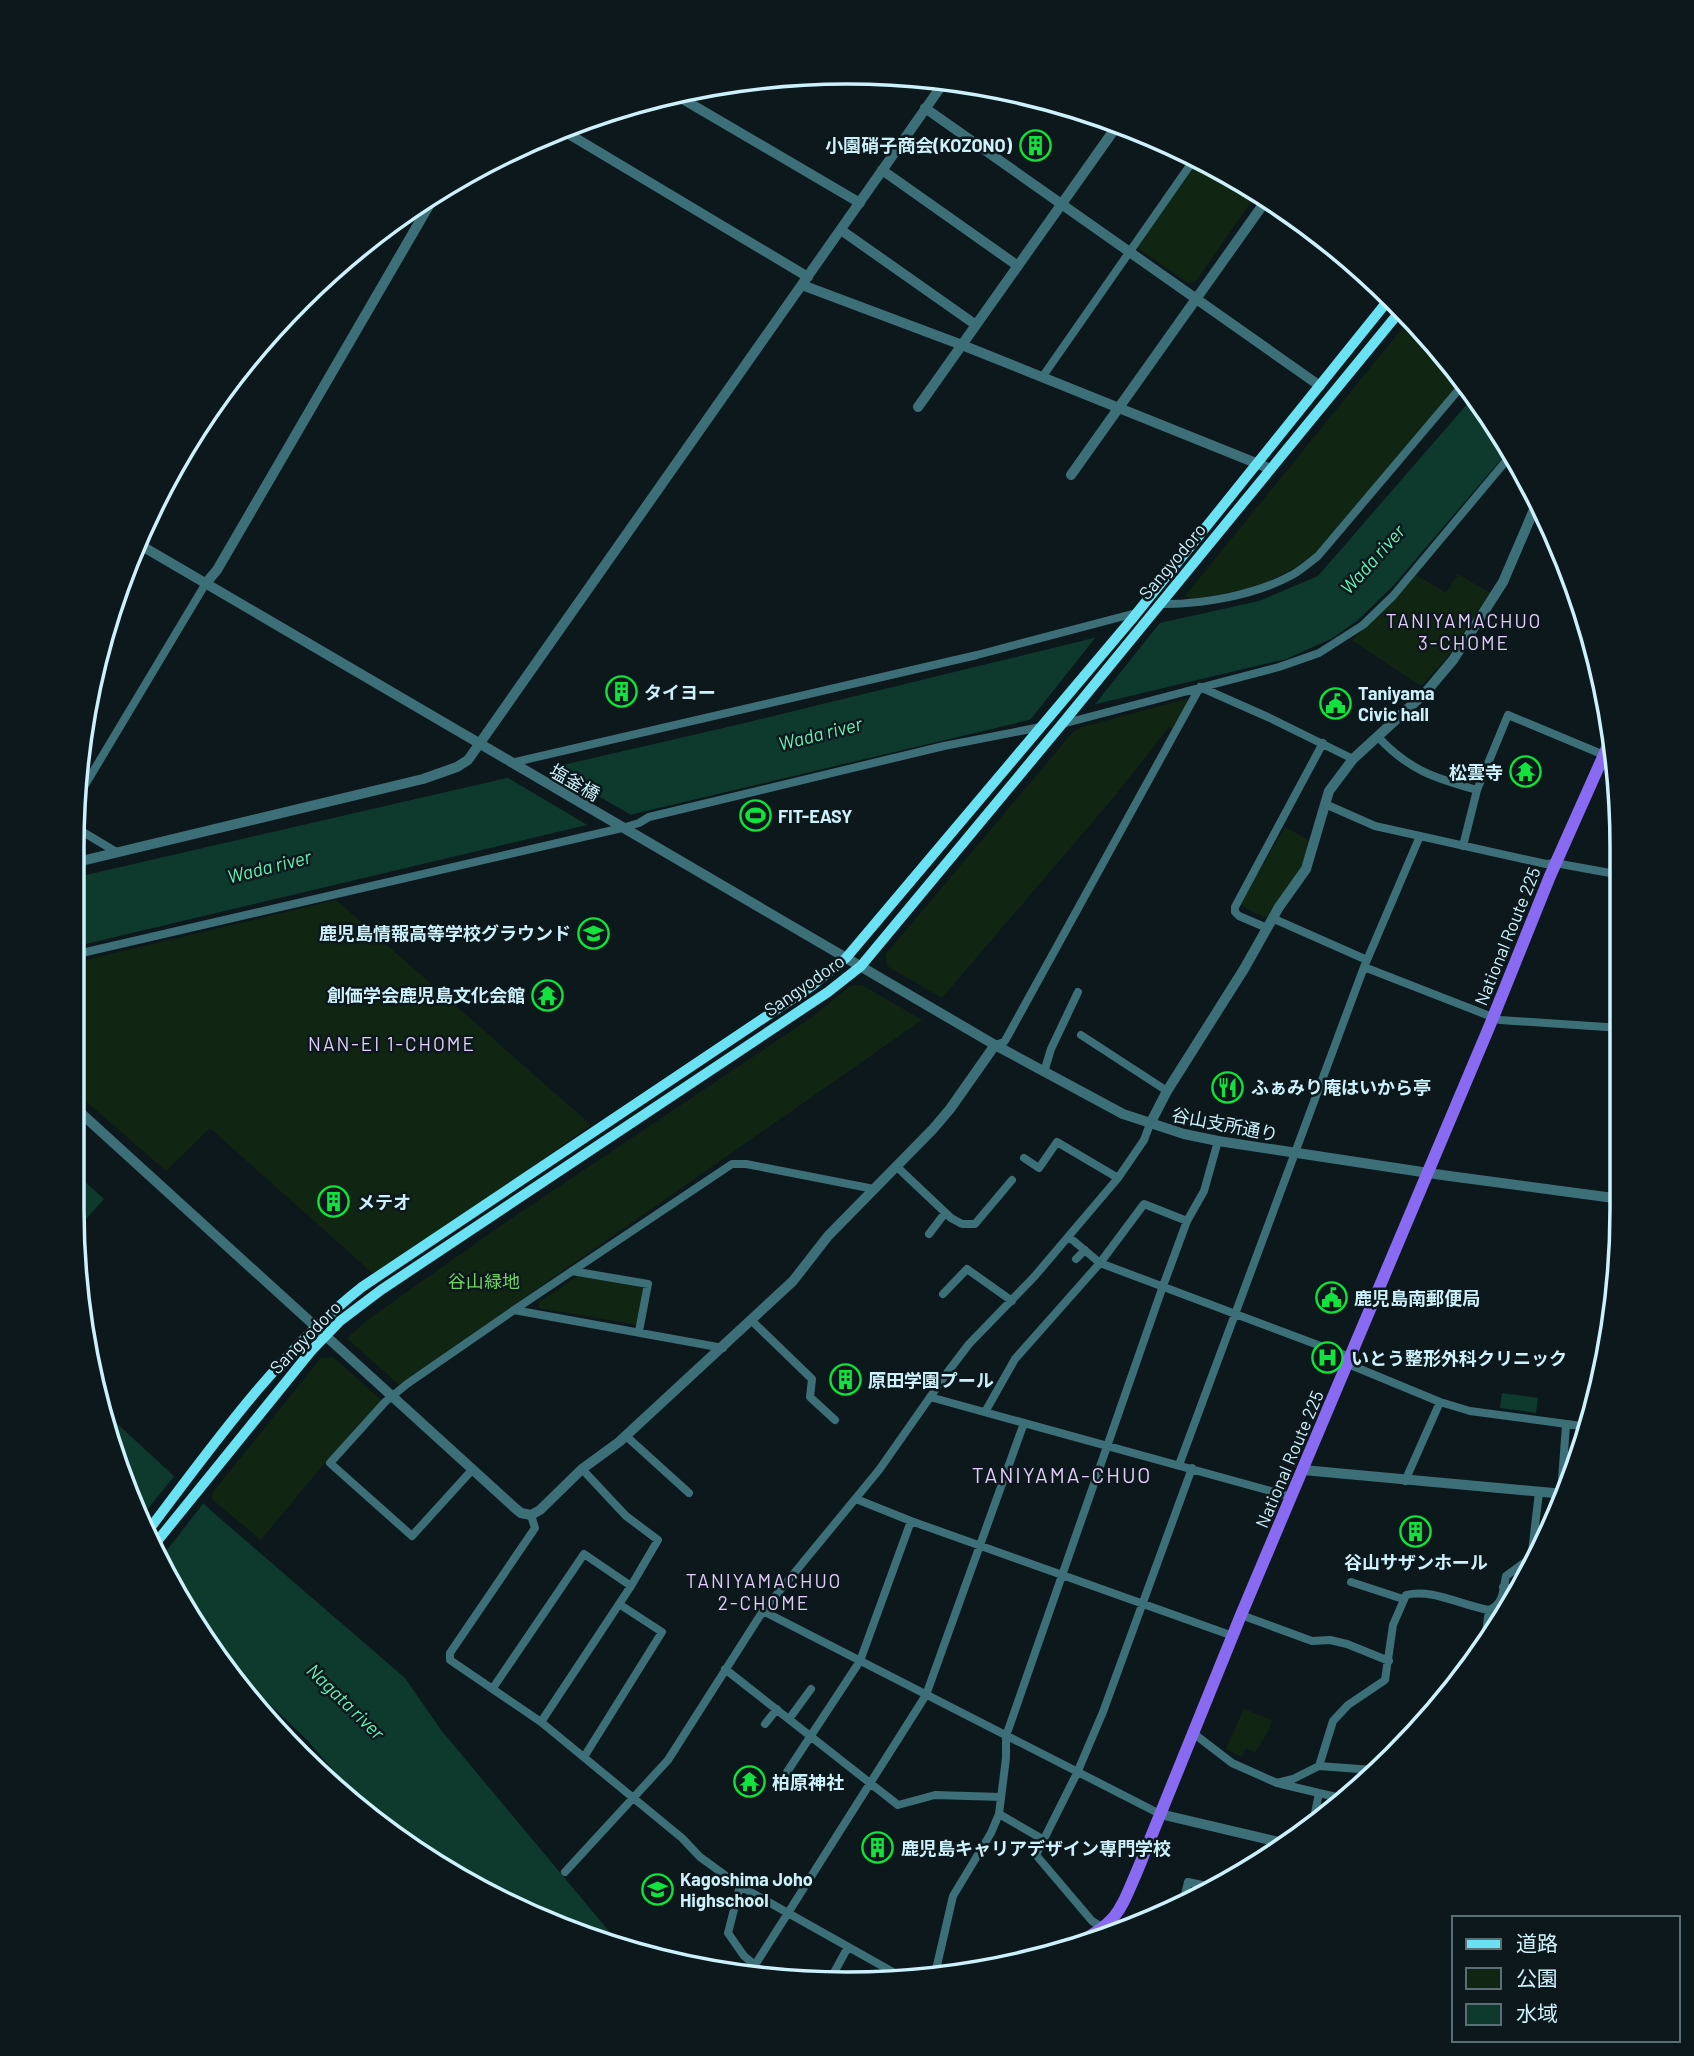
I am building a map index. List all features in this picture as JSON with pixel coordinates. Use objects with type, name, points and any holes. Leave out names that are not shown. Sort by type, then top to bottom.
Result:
[{"type":"highway","name":"National Route 225","points":[[1110,1925],[1120,1909],[1160,1814],[1555,863],[1604,755]]},
{"type":"main road","name":"Sangyodoro","points":[[153,1525],[254,1396],[316,1326],[362,1287],[802,993],[846,958],[1134,616],[1385,305]]},
{"type":"main road","name":"Sangyodoro","points":[[159,1538],[288,1377],[341,1321],[381,1290],[828,992],[861,966],[1396,316]]},
{"type":"street","points":[[84,861],[423,779],[468,761],[938,90]]},
{"type":"street","points":[[687,102],[860,203]]},
{"type":"street","points":[[925,108],[1320,386]]},
{"type":"street","points":[[918,407],[1113,132]]},
{"type":"street","points":[[571,136],[805,281],[1270,469]]},
{"type":"street","points":[[1043,376],[1189,166]]},
{"type":"street","points":[[882,170],[1018,267]]},
{"type":"street","points":[[1071,475],[1261,207]]},
{"type":"street","points":[[88,781],[206,583],[218,570],[426,211]]},
{"type":"street","points":[[841,230],[976,325]]},
{"type":"street","points":[[1160,604],[1182,605],[1260,589],[1295,573],[1318,556],[1458,391]]},
{"type":"street","points":[[1066,720],[1300,661],[1331,647],[1363,625],[1392,596],[1505,462]]},
{"type":"street","points":[[565,1872],[635,1798],[677,1748],[763,1611],[879,1470],[969,1344],[1012,1301],[1118,1178],[1144,1140],[1167,1091],[1272,918],[1306,869],[1329,791],[1353,759],[1426,692],[1453,660],[1503,582],[1532,513]]},
{"type":"street","name":"塩釜橋","points":[[145,548],[846,958]]},
{"type":"street","points":[[514,764],[1134,616]]},
{"type":"street","points":[[1200,687],[1353,759]]},
{"type":"street","points":[[84,1116],[472,1470],[521,1513],[531,1515],[540,1510],[582,1469],[626,1436],[793,1281],[828,1236],[950,1109],[995,1045],[1006,1039],[1200,687]]},
{"type":"street","points":[[1463,846],[1477,790],[1508,715],[1604,755]]},
{"type":"street","points":[[84,952],[622,828],[649,817],[1043,724]]},
{"type":"street","points":[[1378,737],[1396,756],[1433,778],[1477,790]]},
{"type":"street","points":[[1267,928],[1239,916],[1235,907],[1323,743]]},
{"type":"street","points":[[1325,804],[1367,823],[1420,836],[1546,864],[1555,863],[1610,873]]},
{"type":"street","points":[[85,833],[118,853]]},
{"type":"street","points":[[1179,1465],[1366,964],[1420,836]]},
{"type":"street","points":[[1272,918],[1366,964],[1492,1018],[1610,1027]]},
{"type":"street","name":"谷山支所通り","points":[[846,958],[1104,1105],[1150,1124],[1218,1142],[1610,1198]]},
{"type":"street","points":[[1044,1072],[1051,1049],[1078,992]]},
{"type":"street","points":[[1081,1035],[1167,1091]]},
{"type":"street","points":[[1024,1158],[1039,1168],[1057,1142],[1118,1178]]},
{"type":"street","points":[[937,1966],[953,1896],[991,1833],[999,1814],[1006,1736],[1163,1286],[1188,1221],[1205,1191],[1218,1142]]},
{"type":"street","points":[[472,1470],[412,1536],[330,1463],[393,1396],[513,1310],[735,1163],[874,1189]]},
{"type":"street","points":[[896,1166],[958,1223],[975,1224],[1012,1180]]},
{"type":"street","points":[[985,1412],[1015,1359],[1100,1263],[1144,1205],[1188,1221]]},
{"type":"street","points":[[929,1234],[945,1213]]},
{"type":"street","points":[[1069,1237],[1100,1263],[1236,1313],[1349,1360],[1440,1402],[1501,1417],[1578,1426]]},
{"type":"street","points":[[1076,1259],[1085,1250]]},
{"type":"street","points":[[943,1294],[967,1269],[1012,1301]]},
{"type":"street","points":[[572,1271],[648,1284],[639,1331]]},
{"type":"street","points":[[513,1310],[723,1348]]},
{"type":"street","points":[[751,1320],[812,1379],[810,1397],[835,1420]]},
{"type":"street","points":[[930,1397],[1292,1497]]},
{"type":"street","points":[[1405,1481],[1440,1402]]},
{"type":"street","points":[[740,1886],[728,1933],[744,1956],[755,1965],[926,1695],[1024,1423]]},
{"type":"street","points":[[1564,1469],[1566,1425]]},
{"type":"street","points":[[626,1436],[689,1493]]},
{"type":"street","points":[[1103,1928],[1092,1922],[1037,1855],[1077,1773],[1144,1604],[1192,1468]]},
{"type":"street","points":[[541,1723],[658,1540],[626,1516],[582,1469]]},
{"type":"street","points":[[1303,1470],[1555,1493]]},
{"type":"street","points":[[1533,1541],[1539,1492]]},
{"type":"street","points":[[856,1499],[1233,1636]]},
{"type":"street","points":[[531,1515],[535,1528],[448,1656],[584,1756],[682,1838],[700,1857],[740,1886],[890,1970]]},
{"type":"street","points":[[787,1772],[860,1661],[911,1521]]},
{"type":"street","points":[[493,1688],[584,1554],[631,1586]]},
{"type":"street","points":[[1500,1603],[1506,1576],[1521,1565]]},
{"type":"street","points":[[1351,1582],[1403,1598]]},
{"type":"street","points":[[1503,1587],[1510,1588]]},
{"type":"street","points":[[1319,1766],[1333,1721],[1348,1705],[1385,1680],[1393,1625],[1406,1595],[1419,1593],[1489,1610],[1499,1604]]},
{"type":"street","points":[[584,1756],[662,1632],[619,1604]]},
{"type":"street","points":[[1489,1610],[1489,1621]]},
{"type":"street","points":[[763,1611],[1160,1814],[1274,1841]]},
{"type":"street","points":[[1241,1615],[1312,1641],[1330,1640],[1347,1644],[1389,1661]]},
{"type":"street","points":[[725,1669],[898,1805],[935,1795],[1001,1797]]},
{"type":"street","points":[[789,1719],[811,1689]]},
{"type":"street","points":[[765,1724],[777,1709]]},
{"type":"street","points":[[1193,1733],[1232,1763],[1277,1783],[1334,1796]]},
{"type":"street","points":[[1277,1783],[1293,1779],[1319,1766],[1365,1769]]},
{"type":"street","points":[[1316,1810],[1319,1793]]},
{"type":"street","points":[[999,1814],[1044,1840]]},
{"type":"street","points":[[1186,1892],[1188,1882],[1200,1885]]},
{"type":"street","points":[[835,1972],[848,1947]]},
{"type":"green space","points":[[1192,167],[1228,186],[1251,202],[1195,282],[1188,283],[1136,247]]},
{"type":"green space","points":[[1404,326],[1456,388],[1316,553],[1293,569],[1259,586],[1192,600],[1185,596]]},
{"type":"green space","points":[[1458,574],[1490,593],[1445,660],[1421,686],[1352,640],[1394,601],[1416,575],[1446,593]]},
{"type":"green space","points":[[1186,699],[1189,701],[1173,728],[1169,727],[1118,792],[942,998],[887,966],[886,954],[1072,733],[1082,727]]},
{"type":"green space","points":[[1285,827],[1310,841],[1299,875],[1267,917],[1242,905],[1242,901]]},
{"type":"green space","points":[[336,900],[591,1125],[377,1277],[210,1128],[166,1171],[84,1099],[84,960]]},
{"type":"green space","name":"谷山緑地","points":[[862,985],[922,1020],[399,1385],[347,1338],[370,1318],[509,1220],[811,1018],[850,986]]},
{"type":"green space","points":[[580,1275],[642,1286],[644,1289],[638,1325],[539,1308],[539,1302]]},
{"type":"green space","points":[[333,1357],[381,1400],[261,1540],[212,1499],[213,1492],[321,1358]]},
{"type":"green space","points":[[1244,1709],[1272,1720],[1255,1753],[1246,1748],[1242,1757],[1226,1749]]},
{"type":"water","name":"Wada river","points":[[1467,404],[1503,457],[1393,586],[1358,620],[1331,639],[1286,659],[84,944],[84,875],[1259,601],[1318,576]]},
{"type":"water","points":[[84,1181],[104,1199],[84,1221]]},
{"type":"water","points":[[1502,1393],[1538,1398],[1536,1413],[1500,1408]]},
{"type":"water","name":"Nagata river","points":[[114,1421],[215,1514],[405,1678],[441,1730],[612,1935],[555,1914],[465,1870],[423,1843],[345,1784],[307,1740],[257,1692],[213,1633],[186,1590],[142,1501]]},
{"type":"pier","points":[[1163,619],[1092,708],[1027,724],[1099,633]]},
{"type":"pier","points":[[546,766],[633,816],[589,826],[503,775]]},
{"type":"pier","points":[[176,1474],[206,1500],[166,1551],[146,1511]]},
{"type":"place","name":"小園硝子商会(KOZONO)","points":[[1035,145]]},
{"type":"place","name":"タイヨー","points":[[621,692]]},
{"type":"place","name":"Taniyama Civic hall","points":[[1335,703]]},
{"type":"place","name":"松雲寺","points":[[1526,772]]},
{"type":"place","name":"FIT-EASY","points":[[755,816]]},
{"type":"place","name":"鹿児島情報高等学校グラウンド","points":[[594,933]]},
{"type":"place","name":"創価学会鹿児島文化会館","points":[[548,995]]},
{"type":"place","name":"ふぁみり庵はいから亭","points":[[1228,1087]]},
{"type":"place","name":"メテオ","points":[[334,1202]]},
{"type":"place","name":"鹿児島南郵便局","points":[[1331,1298]]},
{"type":"place","name":"いとう整形外科クリニック","points":[[1328,1358]]},
{"type":"place","name":"原田学園プール","points":[[845,1380]]},
{"type":"place","name":"谷山サザンホール","points":[[1416,1531]]},
{"type":"place","name":"柏原神社","points":[[749,1782]]},
{"type":"place","name":"鹿児島キャリアデザイン専門学校","points":[[878,1848]]},
{"type":"place","name":"Kagoshima Joho Highschool","points":[[657,1889]]},
{"type":"district","name":"TANIYAMACHUO 3-CHOME","points":[[1464,631]]},
{"type":"district","name":"NAN-EI 1-CHOME","points":[[392,1043]]},
{"type":"district","name":"TANIYAMA-CHUO","points":[[1062,1474]]},
{"type":"district","name":"TANIYAMACHUO 2-CHOME","points":[[764,1591]]}]
